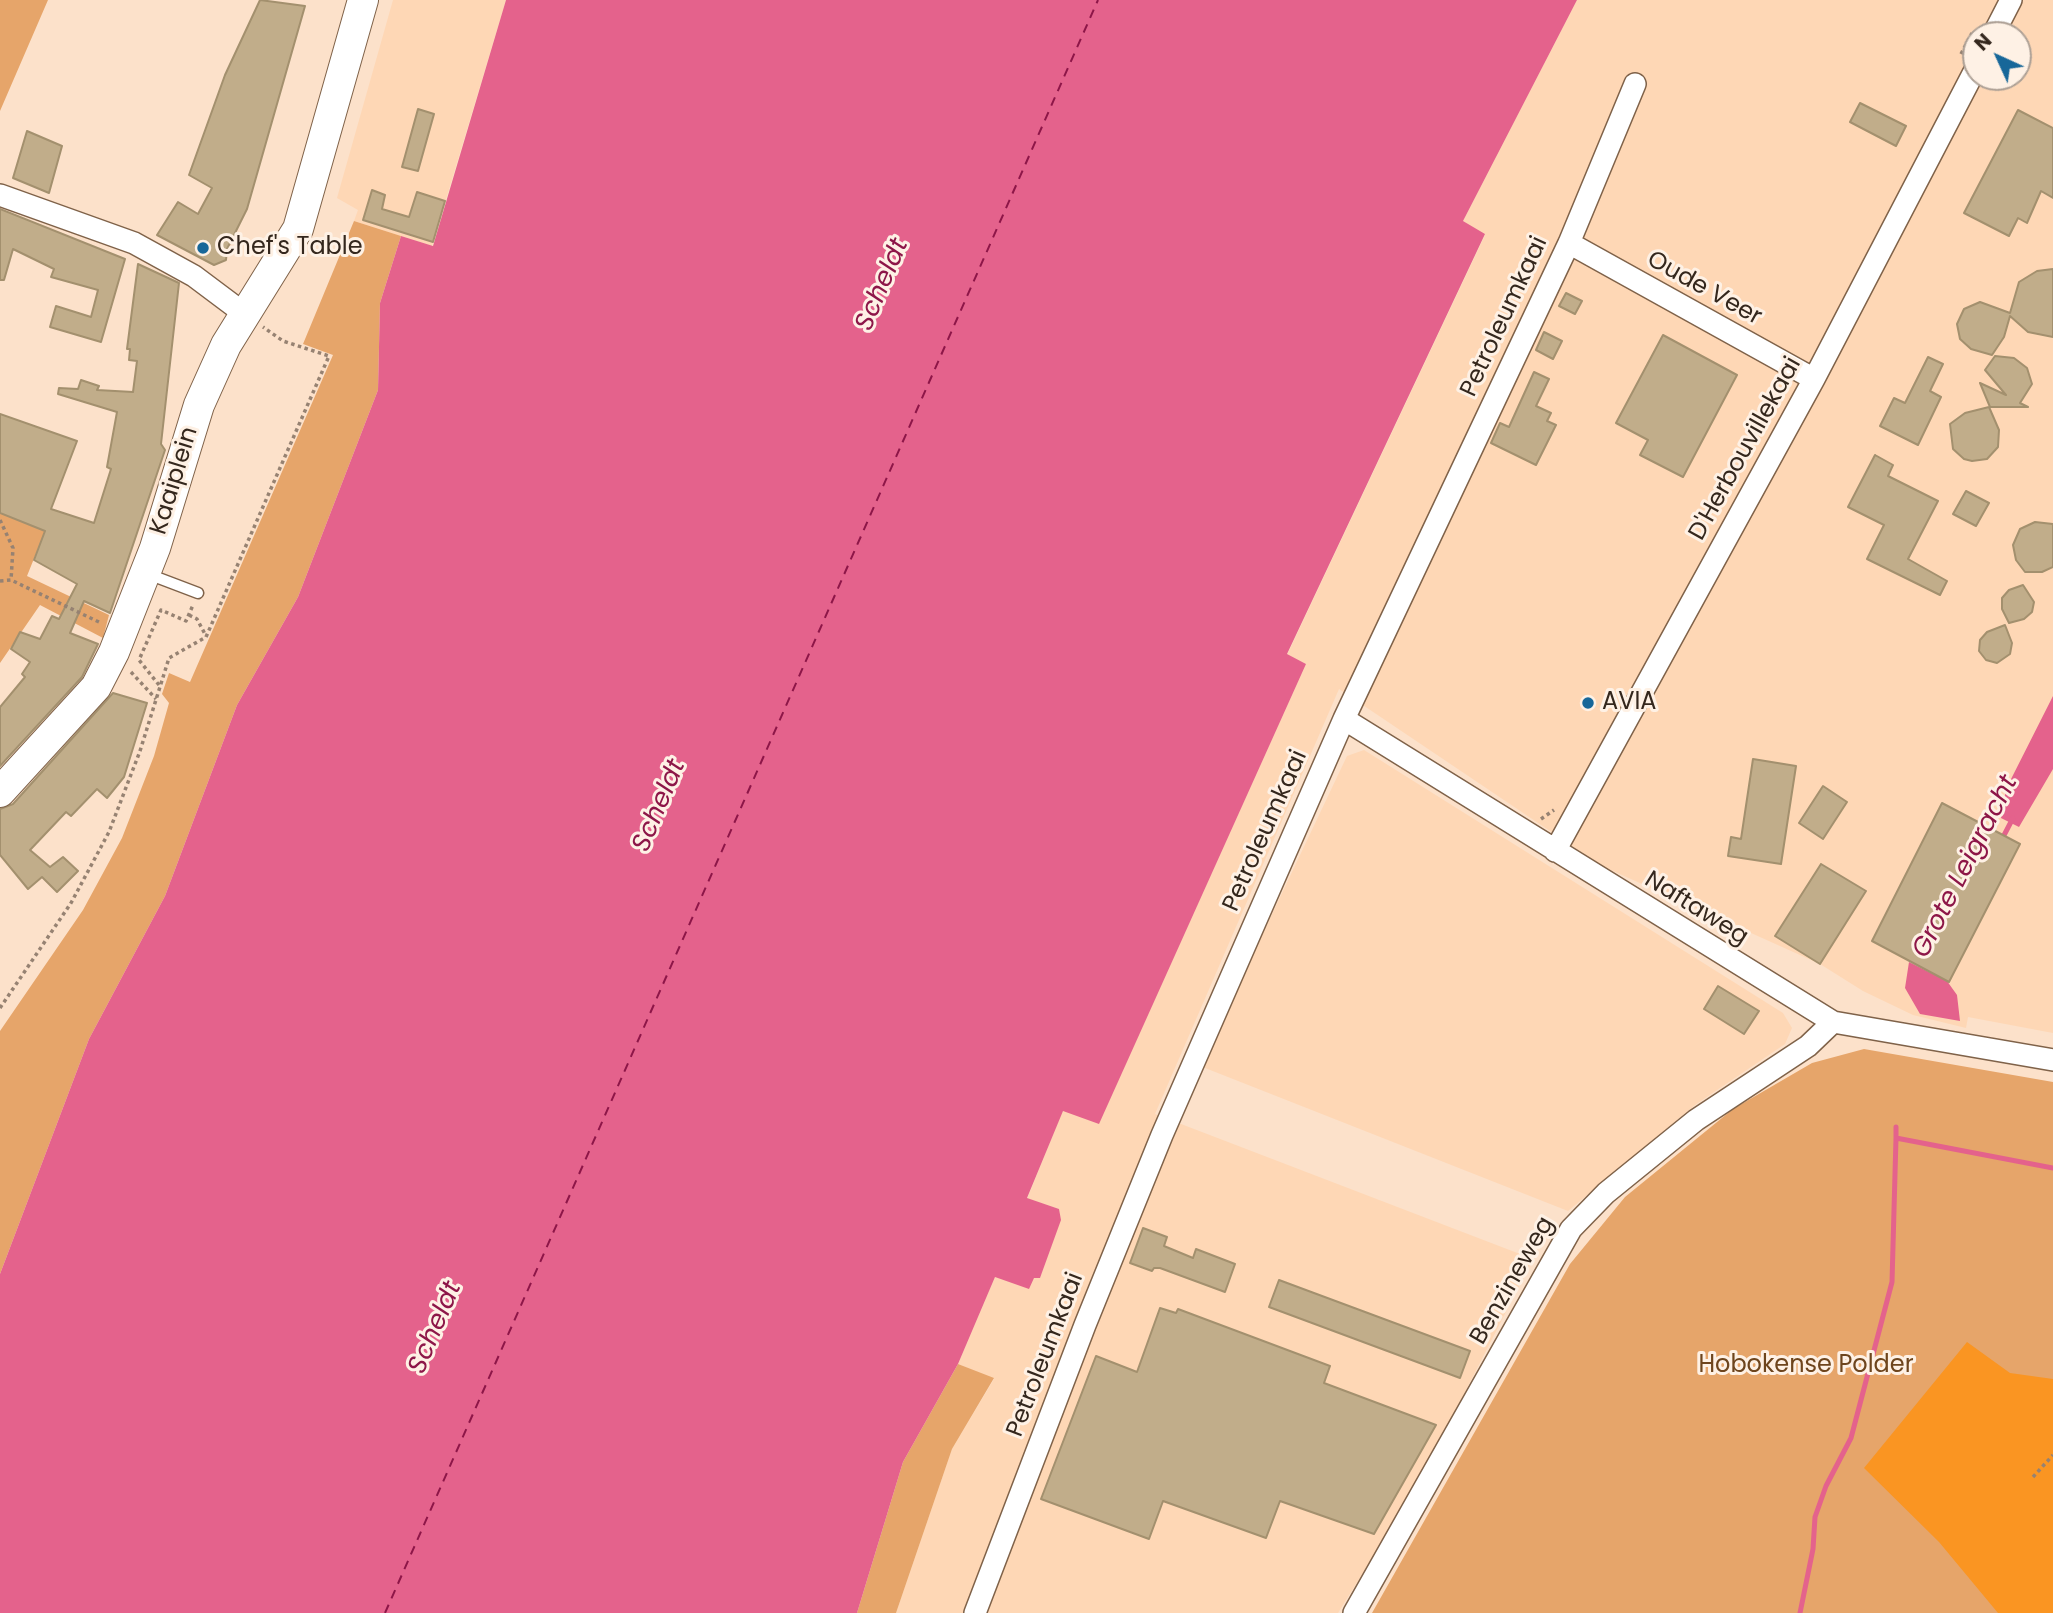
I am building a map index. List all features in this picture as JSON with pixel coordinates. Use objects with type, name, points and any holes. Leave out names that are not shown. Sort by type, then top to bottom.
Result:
[{"type":"street","name":"Kaaiplein","points":[[0,792],[96,687],[118,643],[147,573],[199,405],[226,345],[298,229],[363,0]]},
{"type":"street","points":[[2000,21],[2011,0]]},
{"type":"street","name":"Petroleumkaai","points":[[975,1613],[1157,1147],[1343,719],[1569,243],[1635,84]]},
{"type":"street","name":"D'Herbouvillekaai","points":[[1555,852],[1814,379],[1964,91]]},
{"type":"street","points":[[0,195],[134,243],[194,276],[246,314]]},
{"type":"street","name":"Oude Veer","points":[[1569,243],[1814,379]]},
{"type":"street","name":"Naftaweg","points":[[1343,719],[1833,1023],[2053,1060]]},
{"type":"street","name":"Benzineweg","points":[[1354,1613],[1571,1229],[1606,1193],[1696,1120],[1726,1097],[1808,1046],[1833,1023]]},
{"type":"lane","points":[[147,573],[198,593]]},
{"type":"path","points":[[0,1008],[71,903],[109,832],[140,751],[169,659],[206,636],[329,356],[283,341],[246,314]]},
{"type":"path","points":[[0,520],[13,548],[12,580]]},
{"type":"path","points":[[0,581],[12,580],[118,643],[156,699]]},
{"type":"path","points":[[159,685],[139,660],[161,610],[186,621],[198,593]]},
{"type":"path","points":[[189,615],[197,619],[206,636]]},
{"type":"path","points":[[2033,1477],[2053,1455]]},
{"type":"shaded area","points":[[393,0],[506,0],[432,246],[354,221],[358,210],[337,198]]},
{"type":"shaded area","points":[[1577,0],[2053,0],[2053,1033],[1968,1017],[1966,1028],[1913,1015],[1863,991],[1820,964],[1602,866],[1339,689],[1155,1114],[1533,1259],[1417,1486],[1338,1613],[896,1613],[952,1449],[994,1379],[958,1364],[995,1277],[1040,1278],[1060,1221],[1059,1209],[1027,1199],[1063,1110],[1099,1123],[1306,664],[1287,655],[1485,235],[1463,221]]},
{"type":"shaded area","points":[[1364,750],[1783,1013],[1792,1028],[1785,1044],[1695,1105],[1568,1211],[1200,1066],[1347,756]]},
{"type":"shaded area","points":[[1967,1342],[2010,1373],[2053,1379],[2053,1613],[1998,1613],[1939,1542],[1864,1468]]},
{"type":"green space","points":[[0,0],[48,0],[0,111]]},
{"type":"green space","points":[[354,221],[401,236],[380,303],[378,390],[298,597],[237,705],[165,896],[89,1039],[0,1274],[0,1031],[83,910],[122,838],[154,756],[169,703],[162,694],[169,673],[190,682],[333,355],[303,344]]},
{"type":"green space","points":[[0,513],[45,531],[27,576],[109,615],[103,638],[40,605],[0,663]]},
{"type":"green space","name":"Hobokense Polder","points":[[1864,1049],[2053,1082],[2053,1613],[1372,1613],[1570,1264],[1625,1197],[1733,1109],[1812,1063]]},
{"type":"green space","points":[[958,1364],[994,1378],[952,1449],[896,1613],[857,1613],[903,1462]]},
{"type":"water","name":"Scheldt","points":[[506,0],[1577,0],[1463,221],[1485,234],[1287,654],[1306,664],[1099,1124],[1063,1111],[1027,1198],[1059,1209],[1061,1220],[1040,1278],[1034,1278],[1029,1289],[995,1277],[958,1364],[903,1462],[857,1613],[0,1613],[0,1274],[89,1039],[165,896],[237,705],[298,597],[378,390],[380,303],[401,236],[433,246]]},
{"type":"water","points":[[2053,696],[2053,769],[2019,827],[2001,818],[2006,789]]},
{"type":"water","points":[[1909,962],[1947,981],[1957,995],[1960,1021],[1920,1014],[1905,988]]},
{"type":"building","points":[[260,0],[305,6],[247,209],[227,249],[226,260],[214,265],[157,235],[178,202],[198,214],[212,188],[189,175],[225,75]]},
{"type":"building","points":[[1860,103],[1906,126],[1896,146],[1850,122]]},
{"type":"building","points":[[418,109],[434,114],[418,171],[402,167]]},
{"type":"building","points":[[2018,110],[2053,128],[2053,198],[2041,191],[2027,223],[2018,218],[2009,236],[1964,213]]},
{"type":"building","points":[[27,131],[62,146],[49,193],[13,178]]},
{"type":"building","points":[[372,190],[385,195],[382,209],[409,217],[417,192],[445,201],[433,242],[363,220]]},
{"type":"building","points":[[0,209],[125,259],[101,342],[50,327],[56,306],[91,317],[98,290],[51,277],[54,269],[13,249],[4,280],[0,280]]},
{"type":"building","points":[[138,264],[179,283],[161,444],[165,450],[110,613],[84,601],[70,633],[98,644],[82,677],[0,766],[0,707],[25,677],[22,674],[30,662],[11,649],[20,632],[40,639],[52,616],[59,619],[77,584],[34,560],[45,531],[0,513],[0,414],[77,441],[51,509],[94,523],[111,469],[107,467],[117,412],[58,394],[59,388],[78,389],[81,380],[99,386],[97,390],[133,392],[137,361],[129,360],[130,349],[127,349]]},
{"type":"building","points":[[2053,269],[2053,337],[2028,332],[2010,316],[2004,337],[1992,355],[1971,349],[1960,339],[1957,324],[1964,309],[1980,302],[2010,313],[2019,282],[2037,271]]},
{"type":"building","points":[[1566,293],[1582,301],[1575,314],[1559,306]]},
{"type":"building","points":[[1544,332],[1562,341],[1553,359],[1536,350]]},
{"type":"building","points":[[1663,335],[1737,375],[1683,477],[1640,455],[1648,440],[1616,423]]},
{"type":"building","points":[[1995,356],[2014,358],[2027,368],[2032,384],[2020,403],[2028,407],[1990,407],[1980,383],[2006,395],[1985,370]]},
{"type":"building","points":[[1928,357],[1943,364],[1930,391],[1941,397],[1918,445],[1880,426],[1894,398],[1905,403]]},
{"type":"building","points":[[1534,372],[1549,379],[1536,406],[1551,413],[1547,421],[1556,425],[1536,465],[1491,443],[1500,423],[1509,427]]},
{"type":"building","points":[[1989,407],[1999,430],[1998,447],[1987,459],[1964,459],[1953,449],[1950,424],[1965,413]]},
{"type":"building","points":[[1875,455],[1893,465],[1888,476],[1938,501],[1908,559],[1947,581],[1940,595],[1867,559],[1884,525],[1848,507]]},
{"type":"building","points":[[1966,491],[1989,503],[1976,526],[1953,514]]},
{"type":"building","points":[[2035,522],[2053,524],[2053,567],[2042,572],[2025,572],[2016,560],[2013,545],[2020,529]]},
{"type":"building","points":[[2023,585],[2034,602],[2032,612],[2024,619],[2009,623],[2002,609],[2002,598],[2009,590]]},
{"type":"building","points":[[2005,625],[2012,643],[2010,654],[1997,663],[1986,660],[1979,651],[1980,640],[1987,632]]},
{"type":"building","points":[[113,693],[147,703],[124,777],[107,798],[97,789],[71,816],[66,812],[30,850],[50,867],[63,857],[78,871],[57,892],[42,877],[28,889],[0,855],[0,809],[13,804]]},
{"type":"building","points":[[1753,759],[1796,766],[1781,864],[1728,856],[1731,837],[1741,839]]},
{"type":"building","points":[[1823,786],[1847,802],[1823,839],[1799,823]]},
{"type":"building","points":[[1942,803],[2020,844],[1949,982],[1872,941]]},
{"type":"building","points":[[1821,864],[1866,891],[1820,964],[1775,936]]},
{"type":"building","points":[[1718,986],[1759,1011],[1744,1034],[1704,1009]]},
{"type":"building","points":[[1143,1228],[1167,1237],[1164,1246],[1193,1258],[1196,1249],[1235,1264],[1225,1292],[1160,1268],[1154,1268],[1152,1271],[1130,1263]]},
{"type":"building","points":[[1279,1280],[1470,1351],[1460,1378],[1269,1307]]},
{"type":"building","points":[[1160,1308],[1176,1313],[1178,1309],[1330,1366],[1324,1383],[1436,1425],[1374,1534],[1280,1501],[1266,1538],[1163,1501],[1149,1539],[1041,1499],[1096,1356],[1137,1372]]},
{"type":"waterway","name":"Grote Leigracht","points":[[2001,841],[2013,818]]},
{"type":"waterway","name":"Grote Leigracht","points":[[1896,1127],[1896,1138],[2053,1168]]},
{"type":"waterway","points":[[1800,1613],[1813,1549],[1815,1517],[1826,1486],[1851,1438],[1892,1282],[1896,1138]]},
{"type":"ferry route","points":[[385,1613],[1098,0]]},
{"type":"place","name":"Chef's Table","points":[[203,248]]},
{"type":"place","name":"AVIA","points":[[1588,703]]}]
